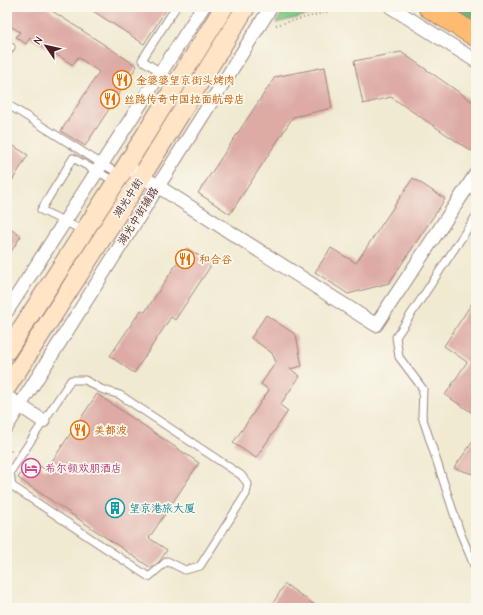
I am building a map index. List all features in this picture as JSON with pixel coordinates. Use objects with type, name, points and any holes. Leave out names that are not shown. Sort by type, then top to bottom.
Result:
[{"type":"main road","name":"湖光中街","points":[[7,351],[121,174],[224,7]]},
{"type":"main road","name":"湖光中街","points":[[7,387],[142,176],[246,7]]},
{"type":"main road","points":[[429,7],[476,36]]},
{"type":"street","points":[[7,311],[203,7]]},
{"type":"street","name":"湖光中街辅路","points":[[7,426],[271,7]]},
{"type":"street","points":[[391,7],[476,61]]},
{"type":"street","points":[[121,174],[142,176],[376,326],[476,174]]},
{"type":"street","points":[[7,397],[43,421]]},
{"type":"lane","points":[[176,7],[142,60],[177,83]]},
{"type":"lane","points":[[7,104],[99,168]]},
{"type":"lane","points":[[84,231],[41,210],[73,158],[99,168],[121,174]]},
{"type":"lane","points":[[476,216],[396,337],[399,357],[423,389],[422,416],[460,532],[476,570]]},
{"type":"lane","points":[[71,380],[85,380],[101,389],[120,395],[241,475],[248,484],[246,494],[200,566],[185,570],[167,561],[149,577],[12,486],[10,472],[43,421],[71,380]]},
{"type":"path","points":[[274,25],[347,7]]},
{"type":"green space","points":[[286,7],[340,7],[276,23]]},
{"type":"green space","points":[[446,7],[476,7],[476,25]]},
{"type":"building","points":[[7,7],[46,7],[137,66],[85,146],[61,131],[99,72],[78,57],[73,65],[30,38],[26,44],[16,37],[20,32],[7,24]]},
{"type":"building","points":[[87,7],[168,7],[144,44]]},
{"type":"building","points":[[401,52],[476,104],[476,144],[471,151],[391,97],[363,104],[354,61]]},
{"type":"building","points":[[325,67],[332,108],[293,117],[230,214],[198,193],[275,77]]},
{"type":"building","points":[[7,142],[28,155],[7,189]]},
{"type":"building","points":[[413,178],[445,199],[389,283],[348,294],[315,272],[331,248],[356,263]]},
{"type":"building","points":[[7,227],[21,236],[7,258]]},
{"type":"building","points":[[187,248],[212,264],[175,320],[171,317],[134,373],[110,356],[141,310],[145,312]]},
{"type":"building","points":[[476,297],[476,415],[445,395],[467,362],[444,346]]},
{"type":"building","points":[[266,315],[296,335],[302,366],[290,369],[300,376],[280,405],[288,411],[256,458],[233,443],[269,390],[261,384],[276,362],[272,353],[251,338]]},
{"type":"building","name":"望京港旅大厦","points":[[97,394],[199,463],[149,538],[167,550],[159,562],[151,568],[18,478],[30,460],[46,470]]},
{"type":"building","points":[[476,437],[476,475],[454,468]]},
{"type":"building","points":[[285,584],[319,608],[270,608]]},
{"type":"place","name":"金婆婆望京街头烤肉","points":[[122,80]]},
{"type":"place","name":"丝路传奇中国拉面航母店","points":[[110,99]]},
{"type":"place","name":"和合谷","points":[[185,259]]},
{"type":"place","name":"美都波","points":[[80,430]]},
{"type":"place","name":"希尔顿欢朋酒店","points":[[31,468]]},
{"type":"place","name":"望京港旅大厦","points":[[115,508]]}]
